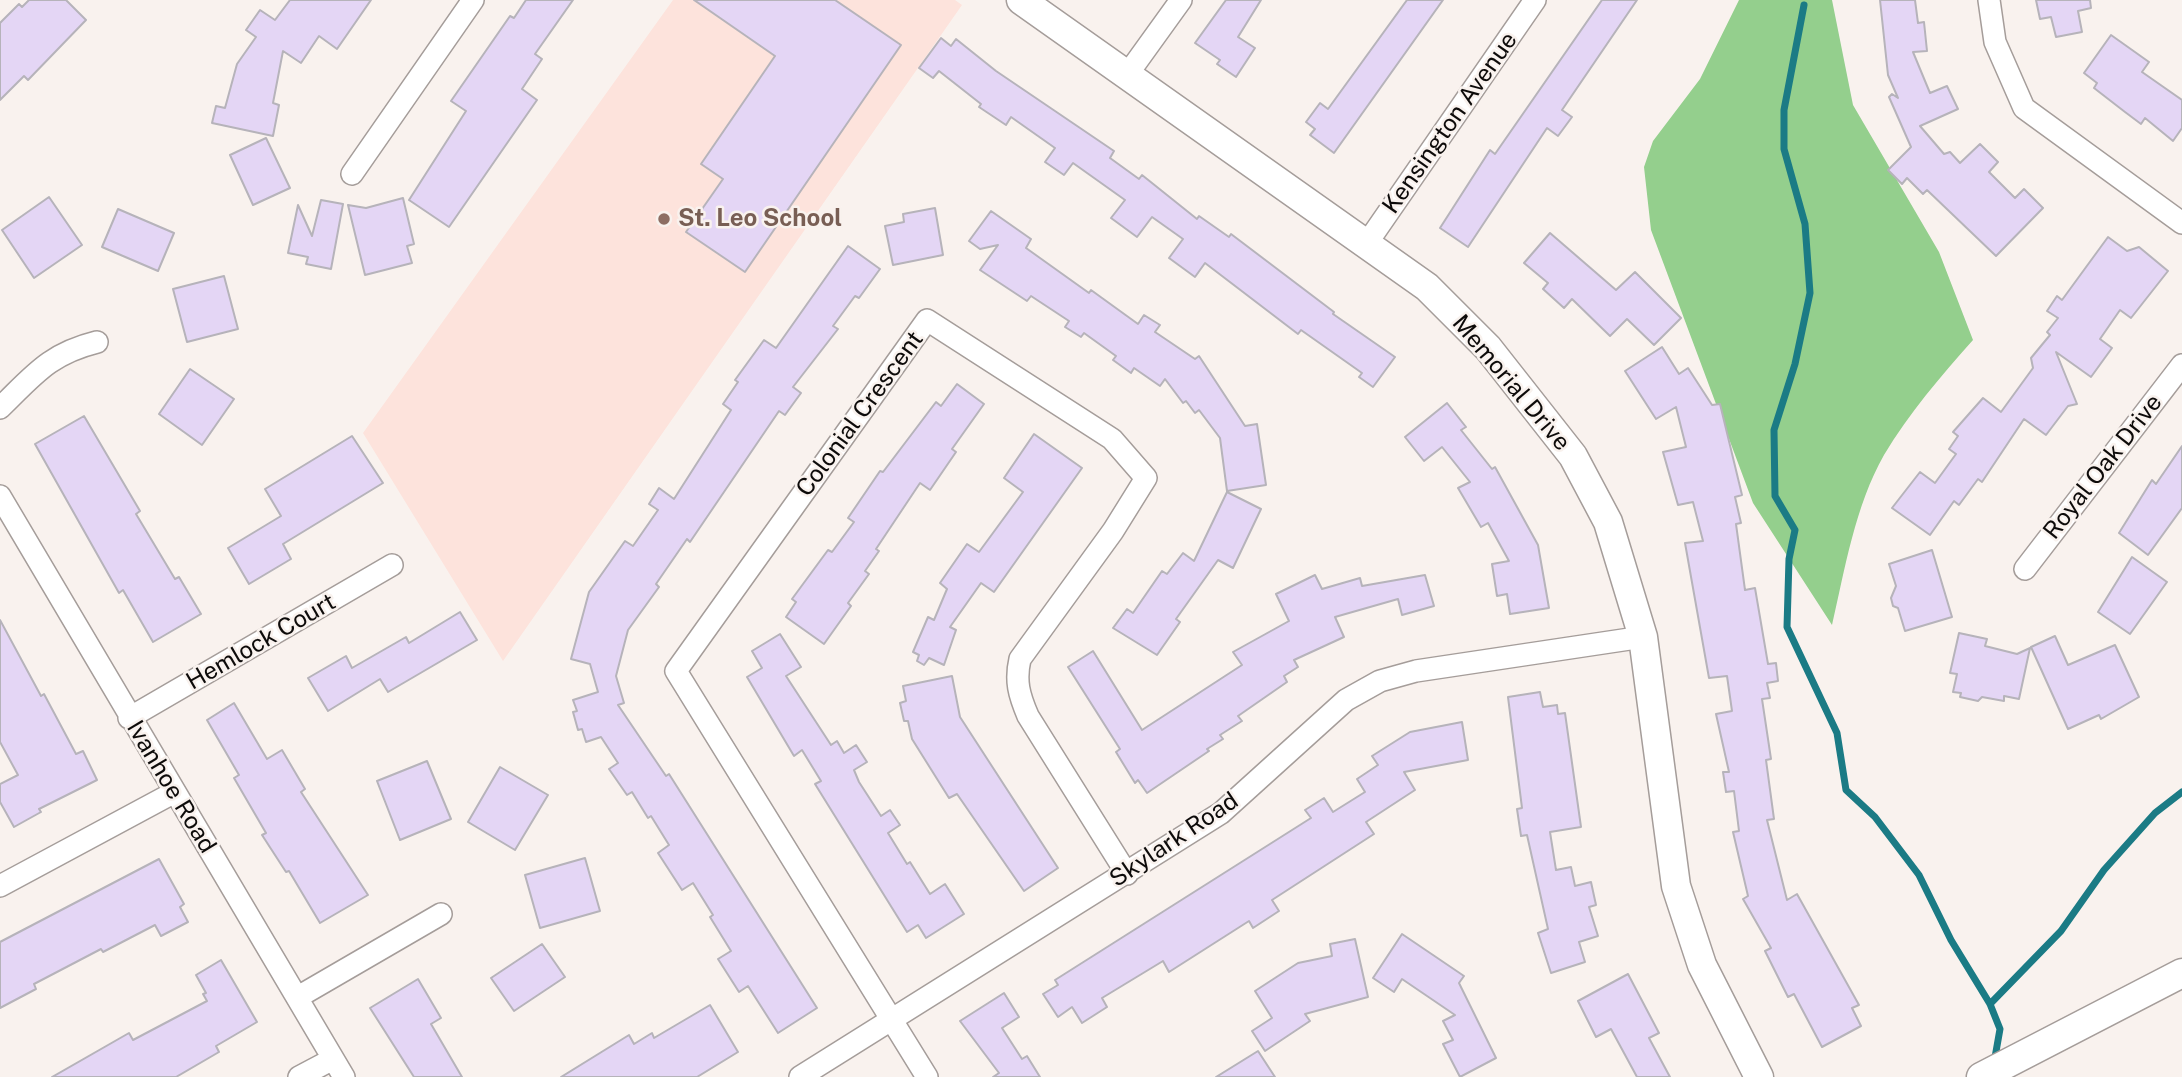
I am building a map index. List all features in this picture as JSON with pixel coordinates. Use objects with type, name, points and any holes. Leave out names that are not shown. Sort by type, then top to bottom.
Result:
[{"type":"main road","name":"Memorial Drive","points":[[1021,0],[1365,246],[1427,287],[1488,348],[1573,456],[1608,522],[1643,637],[1676,886],[1702,965],[1759,1077]]},
{"type":"main road","points":[[1980,1077],[2182,973]]},
{"type":"street","points":[[352,174],[473,0]]},
{"type":"street","points":[[1127,75],[1181,0]]},
{"type":"street","name":"Kensington Avenue","points":[[1365,246],[1535,0]]},
{"type":"street","points":[[1989,0],[1995,43],[2024,108],[2179,214]]},
{"type":"street","name":"Colonial Crescent","points":[[892,1022],[676,671],[928,320],[1112,439],[1146,478],[1113,531],[1020,659],[1016,676],[1018,694],[1028,716],[1127,874]]},
{"type":"street","points":[[0,408],[49,361],[72,348],[97,342]]},
{"type":"street","name":"Royal Oak Drive","points":[[2025,569],[2182,365]]},
{"type":"street","name":"Ivanhoe Road","points":[[0,496],[173,793],[339,1068]]},
{"type":"street","name":"Hemlock Court","points":[[129,718],[392,565]]},
{"type":"street","name":"Skylark Road","points":[[800,1077],[892,1022],[1222,813],[1346,701],[1380,681],[1416,671],[1643,637]]},
{"type":"street","points":[[0,886],[173,793]]},
{"type":"street","points":[[298,997],[441,915]]},
{"type":"street","points":[[892,1022],[927,1077]]},
{"type":"street","points":[[299,1077],[339,1068]]},
{"type":"shaded area","name":"St. Leo School","points":[[673,0],[955,0],[962,5],[503,661],[363,433]]},
{"type":"green space","points":[[1739,0],[1832,0],[1853,105],[1939,252],[1973,340],[1915,410],[1894,439],[1874,475],[1858,516],[1832,625],[1753,503],[1651,230],[1644,167],[1653,141],[1700,79]]},
{"type":"building","points":[[29,0],[66,0],[86,20],[28,80],[24,76],[0,100],[0,23],[19,4],[22,7]]},
{"type":"building","points":[[290,0],[371,0],[337,49],[319,36],[301,63],[283,51],[273,103],[279,105],[273,136],[212,123],[216,106],[225,108],[237,64],[256,37],[246,30],[260,10],[275,20]]},
{"type":"building","points":[[526,0],[573,0],[535,54],[542,59],[522,89],[537,100],[449,227],[409,200],[466,111],[451,101],[510,16],[514,18]]},
{"type":"building","points":[[694,0],[835,0],[901,45],[745,272],[686,232],[723,179],[701,164],[775,56]]},
{"type":"building","points":[[1226,0],[1261,0],[1238,37],[1255,48],[1236,77],[1217,64],[1220,60],[1195,43]]},
{"type":"building","points":[[1407,0],[1443,0],[1334,153],[1310,135],[1315,129],[1306,122],[1320,103],[1328,109]]},
{"type":"building","points":[[1602,0],[1637,0],[1562,110],[1572,117],[1558,136],[1547,128],[1468,247],[1440,228],[1490,150],[1495,154]]},
{"type":"building","points":[[1880,0],[1915,0],[1918,23],[1924,22],[1927,51],[1913,52],[1930,93],[1947,86],[1958,109],[1920,126],[1944,154],[1950,152],[1960,163],[1980,144],[1998,162],[1989,172],[2015,198],[2024,189],[2043,208],[1996,256],[1927,190],[1923,194],[1907,178],[1902,184],[1888,170],[1911,147],[1889,97],[1892,94],[1898,98],[1888,75]]},
{"type":"building","points":[[2036,0],[2090,0],[2091,8],[2078,11],[2082,32],[2056,37],[2051,17],[2040,19]]},
{"type":"building","points":[[2111,35],[2149,62],[2142,72],[2182,100],[2182,128],[2173,141],[2145,118],[2141,124],[2125,112],[2094,88],[2097,83],[2084,73]]},
{"type":"building","points":[[941,38],[951,46],[956,39],[996,71],[1114,151],[1110,158],[1139,179],[1142,175],[1197,219],[1199,216],[1229,237],[1231,234],[1334,312],[1333,314],[1395,357],[1373,387],[1359,377],[1362,373],[1301,330],[1298,334],[1205,263],[1195,277],[1169,258],[1183,239],[1152,217],[1137,237],[1111,218],[1125,200],[1073,163],[1064,175],[1045,162],[1055,148],[1011,117],[1006,125],[979,107],[981,104],[939,71],[933,78],[919,68]]},
{"type":"building","points":[[266,138],[290,188],[253,205],[230,155]]},
{"type":"building","points":[[49,197],[82,245],[34,278],[2,230]]},
{"type":"building","points":[[403,198],[414,244],[407,246],[412,263],[365,275],[348,205],[366,208]]},
{"type":"building","points":[[321,200],[343,204],[331,269],[306,264],[308,257],[288,253],[298,205],[312,236]]},
{"type":"building","points":[[935,208],[943,255],[893,265],[885,226],[904,222],[903,214]]},
{"type":"building","points":[[118,209],[174,233],[158,271],[102,247]]},
{"type":"building","points":[[991,211],[1031,239],[1026,248],[1089,293],[1091,290],[1138,324],[1144,315],[1160,325],[1155,332],[1195,359],[1199,356],[1245,426],[1257,424],[1266,485],[1227,491],[1220,438],[1199,410],[1195,413],[1186,401],[1183,403],[1165,379],[1160,386],[1134,368],[1131,373],[1113,360],[1116,356],[1084,333],[1081,337],[1065,327],[1069,321],[1031,296],[1027,301],[980,270],[998,245],[980,249],[969,241]]},
{"type":"building","points":[[1550,233],[1616,290],[1635,272],[1681,318],[1654,345],[1627,319],[1610,336],[1572,299],[1564,308],[1543,289],[1548,283],[1524,263]]},
{"type":"building","points":[[2108,237],[2127,251],[2139,247],[2168,271],[2131,318],[2120,310],[2100,339],[2112,348],[2091,377],[2056,352],[2077,404],[2068,406],[2046,435],[2024,419],[1982,482],[1978,479],[1959,505],[1954,501],[1930,535],[1892,508],[1920,472],[1935,483],[1956,454],[1949,449],[1958,436],[1953,432],[1983,398],[2001,412],[2033,368],[2031,358],[2050,335],[2047,332],[2058,318],[2047,311],[2057,296],[2062,300]]},
{"type":"building","points":[[848,246],[880,269],[859,298],[855,296],[833,326],[838,329],[793,387],[801,393],[785,415],[779,411],[690,542],[687,539],[656,584],[659,587],[628,630],[616,676],[624,703],[618,705],[666,776],[669,774],[817,1008],[778,1033],[748,986],[739,992],[718,959],[731,951],[710,917],[713,915],[693,883],[682,890],[658,853],[669,845],[651,816],[648,818],[632,792],[627,795],[609,769],[618,763],[601,737],[586,742],[582,729],[578,730],[573,712],[577,711],[573,700],[598,692],[590,664],[571,659],[589,592],[625,541],[633,546],[658,510],[649,504],[659,488],[674,499],[731,410],[723,404],[738,382],[735,380],[764,340],[776,348]]},
{"type":"building","points":[[224,276],[238,329],[187,342],[173,289]]},
{"type":"building","points":[[1662,347],[1679,374],[1688,368],[1712,405],[1720,404],[1742,495],[1735,497],[1741,523],[1736,524],[1745,590],[1755,588],[1768,664],[1776,663],[1778,681],[1767,683],[1770,698],[1762,699],[1771,759],[1766,760],[1774,819],[1767,820],[1787,900],[1797,894],[1859,1005],[1852,1008],[1861,1026],[1822,1047],[1794,994],[1788,997],[1765,951],[1771,948],[1743,899],[1748,896],[1733,832],[1739,831],[1734,791],[1726,792],[1723,772],[1729,772],[1716,714],[1732,711],[1727,676],[1709,678],[1685,543],[1703,541],[1693,502],[1678,505],[1663,452],[1686,447],[1676,407],[1656,419],[1625,371]]},
{"type":"building","points":[[190,369],[234,399],[202,445],[159,414]]},
{"type":"building","points":[[957,384],[984,404],[952,449],[956,452],[930,490],[920,483],[876,549],[879,551],[865,571],[869,574],[848,603],[851,606],[824,644],[786,617],[796,602],[792,599],[828,550],[832,552],[854,522],[848,518],[880,471],[883,472],[936,402],[941,406]]},
{"type":"building","points":[[1447,403],[1466,427],[1461,430],[1492,469],[1495,467],[1538,545],[1549,608],[1510,614],[1507,594],[1497,596],[1492,564],[1509,561],[1488,523],[1481,527],[1458,488],[1470,482],[1442,447],[1424,461],[1405,437]]},
{"type":"building","points":[[84,416],[140,511],[136,514],[175,579],[179,577],[201,614],[153,642],[123,590],[119,593],[35,444]]},
{"type":"building","points":[[1034,434],[1082,468],[994,592],[981,583],[950,627],[956,630],[944,665],[929,658],[924,665],[917,661],[919,655],[913,652],[928,617],[934,620],[947,589],[940,583],[967,544],[979,552],[1023,492],[1004,478]]},
{"type":"building","points":[[352,436],[383,483],[283,544],[291,559],[249,584],[228,548],[281,516],[265,489]]},
{"type":"building","points":[[2182,446],[2182,508],[2148,555],[2119,533],[2152,480],[2156,484]]},
{"type":"building","points":[[1227,492],[1261,509],[1233,568],[1218,560],[1176,619],[1180,622],[1157,655],[1113,628],[1127,609],[1133,613],[1162,571],[1167,574],[1183,553],[1194,561]]},
{"type":"building","points":[[1932,550],[1952,617],[1905,631],[1898,608],[1893,606],[1891,598],[1896,586],[1889,564]]},
{"type":"building","points":[[2132,557],[2167,582],[2130,634],[2098,612]]},
{"type":"building","points":[[1315,575],[1322,589],[1360,578],[1362,586],[1425,575],[1434,606],[1402,615],[1398,599],[1335,617],[1344,637],[1294,660],[1298,667],[1284,676],[1287,682],[1238,716],[1242,721],[1220,735],[1223,739],[1207,749],[1209,751],[1147,793],[1138,780],[1135,783],[1116,752],[1120,749],[1068,667],[1093,651],[1142,730],[1242,665],[1233,652],[1289,621],[1276,594]]},
{"type":"building","points":[[460,612],[477,640],[388,692],[380,679],[328,711],[308,678],[346,656],[352,668],[406,637],[409,643]]},
{"type":"building","points":[[0,620],[76,754],[83,751],[97,780],[39,809],[41,812],[14,827],[0,802],[0,784],[18,775],[0,742]]},
{"type":"building","points":[[1959,633],[1987,639],[1985,646],[2017,654],[2030,648],[2019,699],[2004,696],[2004,701],[1982,697],[1978,701],[1960,697],[1961,693],[1953,692],[1957,674],[1950,673]]},
{"type":"building","points":[[780,634],[801,667],[786,676],[831,745],[837,741],[844,753],[856,745],[867,762],[854,770],[881,816],[890,810],[900,825],[888,833],[907,864],[910,862],[930,894],[945,884],[964,914],[926,938],[918,925],[907,932],[815,784],[821,781],[802,750],[794,756],[747,677],[762,668],[752,651]]},
{"type":"building","points":[[2055,636],[2068,665],[2115,645],[2139,697],[2101,719],[2099,715],[2068,729],[2031,647]]},
{"type":"building","points":[[952,676],[960,717],[1058,868],[1024,891],[957,794],[949,798],[912,739],[908,721],[904,721],[900,703],[906,701],[903,686]]},
{"type":"building","points":[[1540,692],[1543,707],[1557,705],[1558,714],[1565,713],[1581,827],[1550,832],[1556,870],[1571,867],[1575,886],[1591,882],[1596,905],[1589,907],[1598,936],[1579,942],[1585,962],[1551,973],[1538,933],[1548,929],[1527,835],[1521,836],[1517,809],[1522,808],[1508,697]]},
{"type":"building","points":[[234,703],[267,759],[282,750],[305,789],[301,792],[368,895],[320,923],[289,871],[286,872],[262,835],[266,833],[234,778],[239,775],[207,720]]},
{"type":"building","points":[[1462,722],[1468,760],[1404,772],[1415,790],[1366,822],[1374,834],[1272,900],[1279,911],[1253,928],[1249,921],[1169,972],[1163,961],[1102,998],[1107,1007],[1082,1023],[1072,1007],[1058,1017],[1043,994],[1058,985],[1055,980],[1311,818],[1305,810],[1324,798],[1333,812],[1365,792],[1357,779],[1378,765],[1372,756],[1410,732]]},
{"type":"building","points":[[427,761],[451,819],[400,840],[377,781]]},
{"type":"building","points":[[500,767],[548,795],[515,850],[468,822]]},
{"type":"building","points":[[585,858],[600,911],[540,928],[525,875]]},
{"type":"building","points":[[159,859],[184,904],[180,907],[188,922],[161,936],[155,925],[103,952],[101,949],[34,984],[36,989],[0,1008],[0,942]]},
{"type":"building","points":[[1402,934],[1464,976],[1459,983],[1496,1058],[1460,1077],[1443,1044],[1453,1040],[1443,1021],[1455,1015],[1402,979],[1394,992],[1373,978]]},
{"type":"building","points":[[1355,939],[1368,997],[1305,1014],[1310,1021],[1265,1051],[1252,1031],[1272,1018],[1255,991],[1298,963],[1332,956],[1330,944]]},
{"type":"building","points":[[542,944],[565,977],[514,1011],[491,978]]},
{"type":"building","points":[[221,960],[257,1022],[216,1046],[219,1052],[176,1077],[52,1077],[129,1033],[133,1040],[207,1001],[203,994],[206,993],[196,975]]},
{"type":"building","points":[[1628,974],[1659,1033],[1649,1038],[1670,1077],[1637,1077],[1611,1029],[1596,1037],[1578,1001]]},
{"type":"building","points":[[418,979],[441,1018],[431,1024],[462,1077],[414,1077],[370,1008]]},
{"type":"building","points":[[1004,993],[1019,1017],[1002,1028],[1022,1059],[1027,1056],[1040,1077],[993,1077],[999,1073],[960,1021]]},
{"type":"building","points":[[710,1005],[738,1052],[697,1077],[561,1077],[629,1035],[634,1044],[652,1033],[654,1038]]},
{"type":"building","points":[[1258,1051],[1275,1077],[1216,1077]]},
{"type":"waterway","points":[[1804,5],[1784,110],[1784,149],[1805,224],[1810,293],[1795,364],[1774,430],[1775,496],[1795,530],[1789,559],[1787,627],[1837,733],[1846,790],[1875,817],[1919,875],[1951,940],[1990,1004],[2000,1029],[1994,1063]]},
{"type":"waterway","points":[[1990,1004],[2061,931],[2104,870],[2155,813],[2182,792]]},
{"type":"place","name":"St. Leo School","points":[[664,219]]}]
